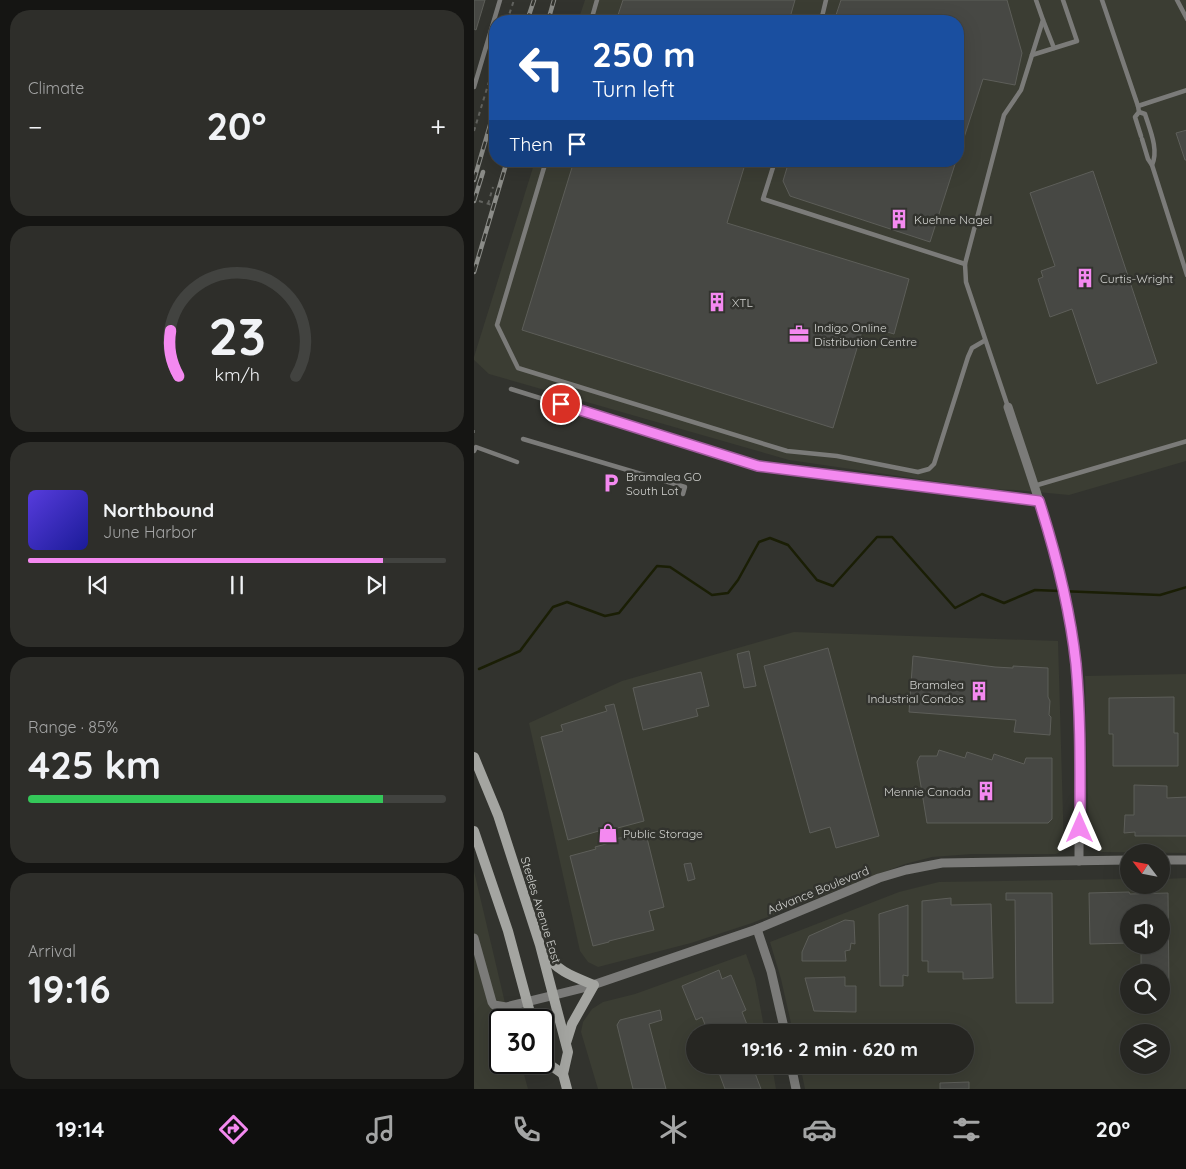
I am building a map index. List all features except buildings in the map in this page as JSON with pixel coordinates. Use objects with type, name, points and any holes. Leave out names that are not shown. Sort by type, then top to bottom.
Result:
[{"type":"main road","name":"Steeles Avenue East","points":[[474,757],[498,815],[540,945],[568,1052],[563,1074],[567,1089]]},
{"type":"main road","points":[[474,831],[508,930],[529,1009]]},
{"type":"main road","points":[[540,945],[550,962],[568,975],[594,985],[572,1024],[566,1044]]},
{"type":"main road","points":[[554,1068],[563,1074]]},
{"type":"street","points":[[1008,407],[1039,501],[1060,573],[1068,611],[1076,665],[1080,724],[1079,861]]},
{"type":"street","name":"Advance Boulevard","points":[[474,938],[492,1002],[494,1005],[506,1007],[594,985],[757,929],[879,878],[906,870],[942,863],[1120,860]]},
{"type":"street","points":[[1170,860],[1186,860]]},
{"type":"street","points":[[757,929],[771,971],[783,1024]]},
{"type":"street","points":[[793,1074],[796,1089]]},
{"type":"lane","points":[[496,15],[500,0]]},
{"type":"lane","points":[[593,15],[597,0]]},
{"type":"lane","points":[[822,15],[826,0]]},
{"type":"lane","points":[[1036,0],[1054,48]]},
{"type":"lane","points":[[1032,55],[1077,41],[1063,0]]},
{"type":"lane","points":[[1102,0],[1138,106],[1139,112],[1135,118],[1148,159],[1152,165],[1186,275]]},
{"type":"lane","points":[[1177,0],[1186,19]]},
{"type":"lane","points":[[1008,407],[984,341],[966,282],[965,264],[1004,115],[1021,90],[1044,20]]},
{"type":"lane","points":[[474,87],[489,37]]},
{"type":"lane","points":[[1138,106],[1186,90]]},
{"type":"lane","points":[[1139,112],[1146,114],[1152,136],[1156,157],[1152,165]]},
{"type":"lane","points":[[544,167],[497,325],[518,368],[787,451],[837,456],[918,472],[929,469],[934,464],[968,357],[972,348],[984,341]]},
{"type":"lane","points":[[774,167],[763,200],[965,264]]},
{"type":"lane","points":[[510,389],[758,466],[1039,501]]},
{"type":"lane","points":[[524,439],[685,487],[683,494]]},
{"type":"lane","points":[[1034,486],[1186,441]]},
{"type":"lane","points":[[474,451],[476,447],[517,462]]},
{"type":"path","points":[[509,15],[514,0]]},
{"type":"path","points":[[474,131],[489,82]]},
{"type":"path","points":[[488,204],[493,187]]},
{"type":"path","points":[[479,201],[492,205]]},
{"type":"shaded area","points":[[585,0],[1186,0],[1186,461],[1069,495],[988,489],[789,460],[489,374],[474,360],[474,357],[533,167],[964,167],[964,15],[580,15]]},
{"type":"shaded area","points":[[794,632],[1058,641],[1064,850],[1056,854],[972,854],[932,857],[905,864],[752,923],[691,943],[598,967],[588,962],[580,951],[529,723],[622,681]]},
{"type":"shaded area","points":[[1186,674],[1186,853],[1170,853],[1170,844],[1120,844],[1120,852],[1101,852],[1089,841],[1085,676]]},
{"type":"shaded area","points":[[474,871],[506,1009],[489,1009],[489,1074],[524,1074],[528,1089],[474,1089]]},
{"type":"shaded area","points":[[1186,878],[1186,1089],[805,1089],[802,1074],[974,1074],[974,1024],[791,1024],[770,942],[899,892],[939,882],[1120,879],[1120,894],[1170,894],[1170,879]]},
{"type":"shaded area","points":[[746,954],[755,979],[763,1024],[686,1024],[686,1074],[774,1074],[776,1089],[598,1089],[581,1032],[583,1022],[592,1009],[603,1002],[635,994]]},
{"type":"waterway","points":[[479,669],[520,651],[553,607],[567,602],[605,616],[619,613],[657,566],[670,567],[712,595],[728,593],[738,580],[759,542],[770,538],[788,545],[817,580],[833,586],[877,537],[892,537],[955,608],[982,594],[1004,603],[1035,590],[1160,595],[1187,587]]},
{"type":"railway","points":[[529,15],[534,0]]},
{"type":"railway","points":[[550,15],[554,0]]},
{"type":"railway","points":[[474,180],[489,129]]},
{"type":"railway","points":[[474,272],[505,167]]},
{"type":"railway","points":[[474,201],[483,172]]},
{"type":"place","name":"Kuehne Nagel","points":[[899,219]]},
{"type":"place","name":"Curtis-Wright","points":[[1085,278]]},
{"type":"place","name":"XTL","points":[[717,302]]},
{"type":"place","name":"Indigo Online Distribution Centre","points":[[799,334]]},
{"type":"place","name":"Bramalea GO South Lot","points":[[611,483]]},
{"type":"place","name":"Bramalea Industrial Condos","points":[[979,691]]},
{"type":"place","name":"Mennie Canada","points":[[986,791]]},
{"type":"place","name":"Public Storage","points":[[608,833]]},
{"type":"route","points":[[561,404],[758,466],[1039,501],[1060,573],[1076,665],[1080,724],[1080,828]]}]
